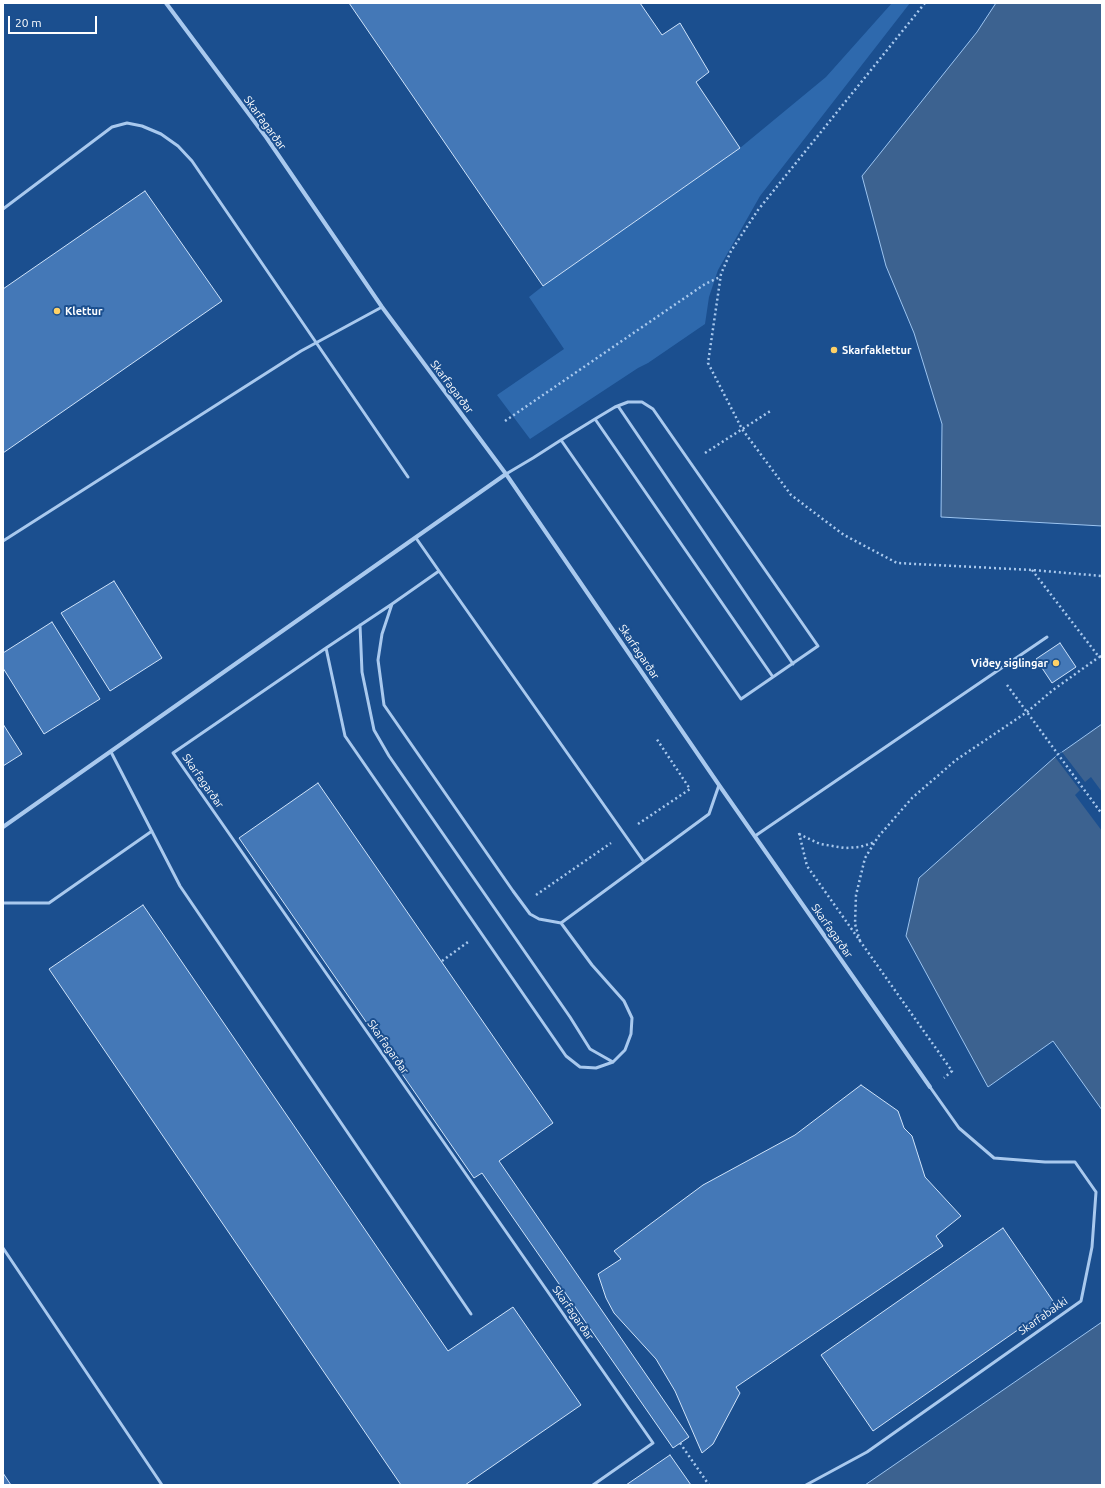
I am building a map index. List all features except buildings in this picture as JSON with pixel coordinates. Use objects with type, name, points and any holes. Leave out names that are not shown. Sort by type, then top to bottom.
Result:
[{"type":"street","name":"Skarfagarðar","points":[[166,3],[266,137],[382,308],[506,474],[930,1087]]},
{"type":"street","points":[[3,827],[506,474]]},
{"type":"lane","points":[[3,209],[112,127],[127,122],[142,126],[161,134],[178,146],[192,161],[408,477]]},
{"type":"lane","points":[[3,541],[301,350],[382,308]]},
{"type":"lane","points":[[506,474],[595,419],[618,406],[628,402],[642,402],[653,409],[818,646],[741,699],[562,440]]},
{"type":"lane","points":[[618,406],[792,664]]},
{"type":"lane","points":[[595,419],[773,677]]},
{"type":"lane","points":[[416,538],[644,862]]},
{"type":"lane","name":"Skarfagarðar","points":[[439,571],[173,753],[653,1444],[593,1485]]},
{"type":"lane","points":[[326,648],[345,736],[481,933],[566,1056],[580,1066],[596,1068],[612,1062],[626,1050],[631,1034],[632,1018],[624,1001],[592,965],[561,923],[539,919],[530,914],[384,705],[378,660],[382,634],[392,604]]},
{"type":"lane","points":[[360,625],[362,672],[374,730],[389,756],[570,1017],[590,1049],[612,1062]]},
{"type":"lane","points":[[755,836],[1047,637]]},
{"type":"lane","points":[[111,752],[180,886],[471,1314]]},
{"type":"lane","points":[[561,923],[710,814],[720,785]]},
{"type":"lane","points":[[3,903],[49,903],[152,831]]},
{"type":"lane","name":"Skarfabakki","points":[[806,1485],[867,1452],[1081,1301],[1092,1247],[1096,1192],[1075,1162],[1045,1162],[994,1158],[959,1128],[930,1087]]},
{"type":"lane","points":[[3,1248],[162,1485]]},
{"type":"path","points":[[925,3],[758,210],[730,251],[720,277],[708,363],[742,430],[791,494],[844,536],[897,564],[1032,570],[1102,576]]},
{"type":"path","points":[[505,421],[705,284],[720,277]]},
{"type":"path","points":[[690,462],[772,410]]},
{"type":"path","points":[[860,941],[855,924],[856,895],[865,858],[878,837],[917,793],[956,760],[1026,712],[1053,690],[1100,657],[1032,570]]},
{"type":"path","points":[[997,671],[1102,814]]},
{"type":"path","points":[[523,904],[690,789],[656,738]]},
{"type":"path","points":[[875,842],[860,847],[845,848],[820,844],[799,833],[807,866],[952,1072],[930,1087]]},
{"type":"path","points":[[442,961],[481,933]]},
{"type":"path","points":[[680,1443],[709,1485]]},
{"type":"shaded area","points":[[892,3],[910,3],[760,196],[718,270],[709,297],[705,324],[648,363],[638,368],[530,439],[497,395],[564,349],[529,297],[740,148],[826,77]]},
{"type":"shaded area","points":[[996,3],[1102,3],[1102,526],[941,517],[942,424],[914,333],[886,266],[862,176],[977,32]]},
{"type":"shaded area","points":[[1102,724],[1102,1110],[1053,1041],[988,1087],[906,936],[919,878],[1055,757]]},
{"type":"shaded area","points":[[1102,1322],[1102,1485],[865,1485]]},
{"type":"pier","points":[[1062,752],[1085,782],[1091,777],[1102,792],[1102,831],[1075,795],[1080,790],[1055,757]]},
{"type":"place","name":"Klettur","points":[[57,311]]},
{"type":"place","name":"Skarfaklettur","points":[[834,350]]},
{"type":"place","name":"Viðey siglingar","points":[[1056,663]]}]
